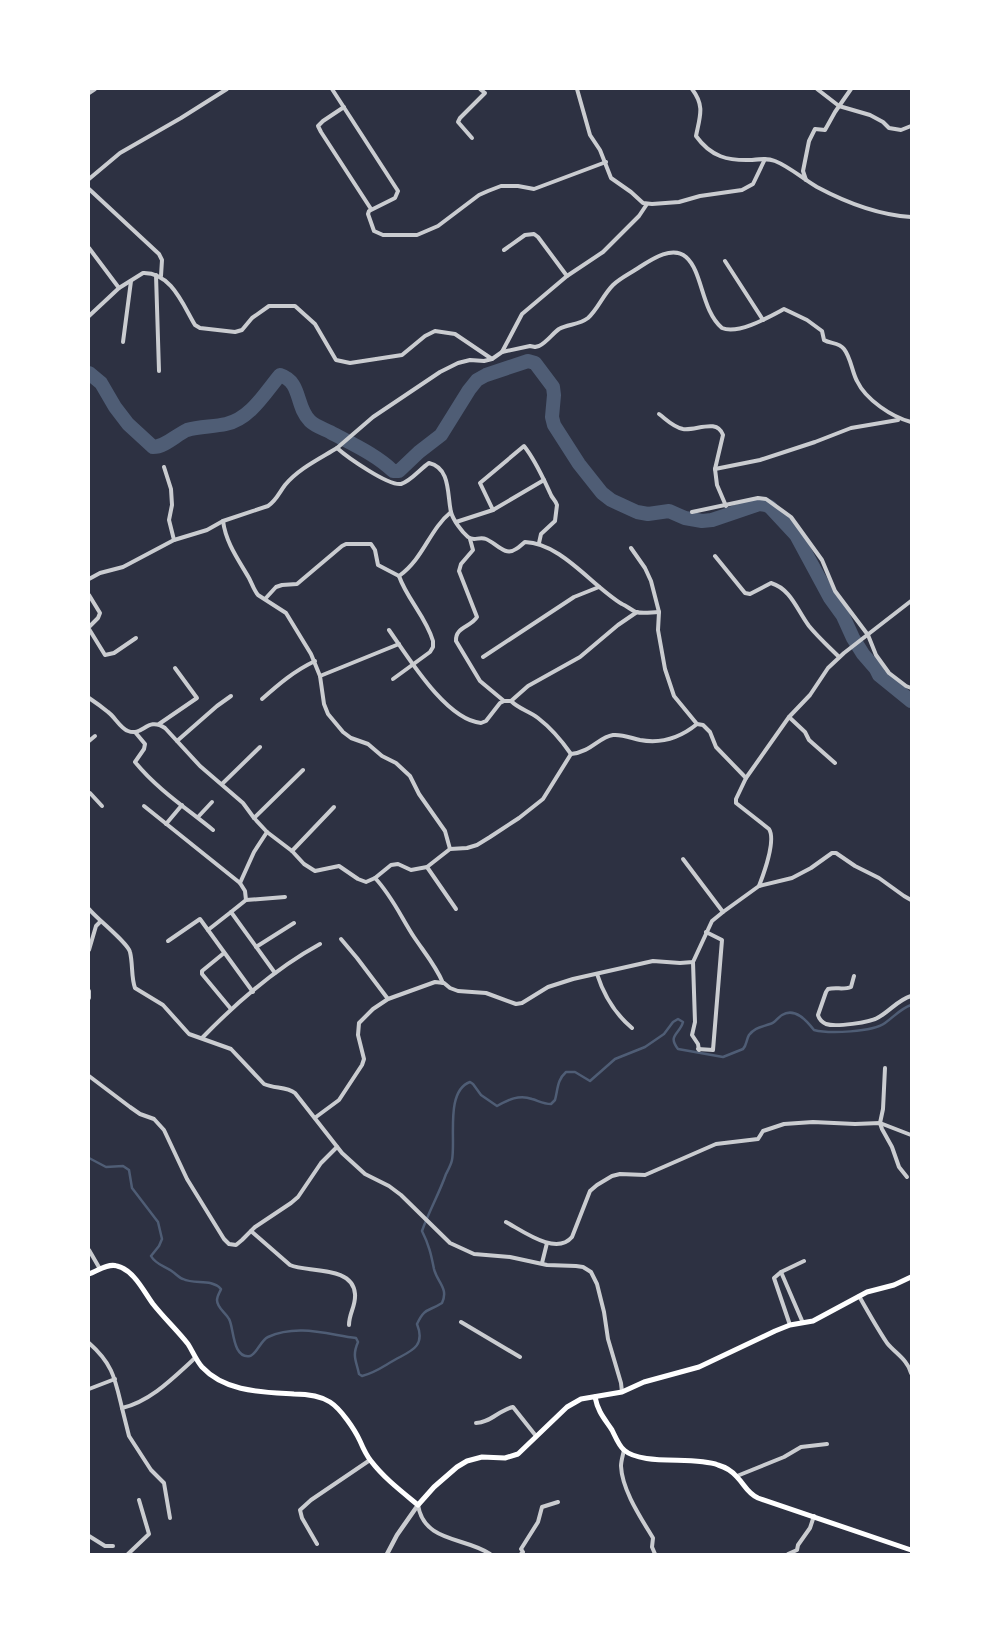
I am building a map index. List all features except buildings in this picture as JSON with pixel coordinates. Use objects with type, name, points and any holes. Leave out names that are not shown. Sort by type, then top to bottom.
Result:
[{"type":"main road","points":[[89,1274],[110,1265],[118,1266],[132,1277],[188,1345],[202,1367],[210,1374],[235,1387],[260,1392],[311,1395],[331,1402],[355,1433],[370,1460],[391,1483],[418,1505],[434,1487],[466,1461],[482,1457],[505,1458],[518,1454],[575,1401],[622,1392],[644,1382],[699,1367],[790,1325],[824,1316],[867,1292],[894,1285],[911,1277]]},
{"type":"main road","points":[[595,1397],[601,1415],[624,1450],[655,1460],[704,1462],[724,1467],[737,1476],[750,1494],[911,1550]]},
{"type":"street","points":[[89,93],[95,89]]},
{"type":"street","points":[[89,179],[120,153],[227,89]]},
{"type":"street","points":[[332,89],[398,191],[395,198],[371,209],[368,214],[376,233],[383,235],[417,235],[438,226],[479,195],[488,191],[501,186],[518,186],[534,189],[606,162]]},
{"type":"street","points":[[472,138],[458,122],[485,93],[480,89]]},
{"type":"street","points":[[577,89],[590,135],[606,162],[611,178],[643,203],[679,202],[700,196],[742,190],[752,184],[765,159]]},
{"type":"street","points":[[692,89],[698,97],[702,109],[696,136],[704,147],[722,157],[738,160],[765,159],[775,161],[806,180],[850,202],[878,211],[911,217]]},
{"type":"street","points":[[817,89],[839,106],[870,116],[883,122],[889,128],[901,130],[911,126]]},
{"type":"street","points":[[806,180],[803,172],[812,135],[815,129],[825,130],[851,89]]},
{"type":"street","points":[[344,107],[318,126],[320,132],[371,209]]},
{"type":"street","points":[[89,190],[159,254],[162,260],[158,275],[158,371]]},
{"type":"street","points":[[502,352],[522,314],[567,276],[604,252],[639,216],[647,204]]},
{"type":"street","points":[[504,250],[525,235],[534,234],[567,276]]},
{"type":"street","points":[[89,248],[119,288]]},
{"type":"street","points":[[89,578],[123,567],[174,540],[206,530],[223,521],[273,503],[285,485],[306,467],[337,448],[373,417],[440,372],[458,363],[470,360],[484,361],[492,359],[502,352],[539,346],[560,329],[584,321],[597,309],[618,280],[649,260],[673,252],[680,253],[689,260],[698,279],[705,302],[722,328],[741,328],[763,320],[784,309],[807,320],[822,331],[824,340],[837,344],[844,349],[863,391],[892,416],[911,422]]},
{"type":"street","points":[[725,261],[763,320]]},
{"type":"street","points":[[89,316],[119,288],[143,273],[158,275],[172,287],[195,325],[200,328],[235,332],[242,330],[252,318],[269,306],[295,306],[315,324],[336,360],[350,363],[402,355],[425,336],[435,331],[455,334],[492,359]]},
{"type":"street","points":[[123,342],[131,281]]},
{"type":"street","points":[[659,414],[674,426],[682,429],[710,426],[717,427],[722,431],[723,435],[715,469],[717,484],[726,506]]},
{"type":"street","points":[[715,469],[760,460],[851,428],[900,419]]},
{"type":"street","points":[[494,510],[480,483],[522,446],[526,447],[557,505],[555,520],[541,534],[539,543]]},
{"type":"street","points":[[337,448],[350,460],[384,480],[397,484],[409,479],[429,463],[434,464],[446,476],[451,512],[456,522],[470,539],[473,550],[461,564],[459,571],[477,617],[458,632],[456,641],[480,681],[504,701]]},
{"type":"street","points":[[164,467],[171,489],[172,505],[169,520],[174,540]]},
{"type":"street","points":[[456,522],[494,510],[544,480]]},
{"type":"street","points":[[692,512],[758,498],[766,499],[791,517],[822,560],[835,591],[868,635],[876,655],[889,673],[911,688]]},
{"type":"street","points":[[399,576],[416,560],[441,522],[451,512]]},
{"type":"street","points":[[223,521],[229,544],[251,582],[254,591],[281,609],[292,621],[315,662],[328,714],[343,732],[351,738],[362,740],[382,756],[396,763],[410,776],[419,794],[445,831],[450,849]]},
{"type":"street","points":[[470,539],[481,538],[488,540],[503,551],[514,550],[525,542],[548,546],[613,598],[637,612],[659,612]]},
{"type":"street","points":[[265,599],[276,587],[297,584],[346,544],[371,544],[375,550],[378,565],[399,576],[403,590],[415,607],[433,642],[433,648],[430,652],[393,679]]},
{"type":"street","points":[[630,548],[645,568],[651,580],[659,612],[658,630],[668,679],[674,696],[698,724],[703,725],[710,732],[716,747],[746,778]]},
{"type":"street","points":[[715,556],[745,593],[750,594],[771,583],[779,585],[787,592],[810,626],[839,657]]},
{"type":"street","points":[[482,656],[569,600],[599,587]]},
{"type":"street","points":[[89,595],[100,613],[89,628],[105,655],[114,653],[136,638]]},
{"type":"street","points":[[758,886],[771,845],[771,833],[769,829],[736,803],[746,778],[789,717],[810,695],[828,668],[839,657],[911,601]]},
{"type":"street","points":[[389,630],[413,665],[442,700],[470,721],[481,724],[486,721],[500,703],[511,701],[528,686],[580,657],[618,625],[637,612]]},
{"type":"street","points":[[320,676],[399,644]]},
{"type":"street","points":[[262,699],[286,677],[299,668],[315,662]]},
{"type":"street","points":[[135,732],[149,725],[159,724],[197,698],[175,668]]},
{"type":"street","points":[[177,741],[231,696]]},
{"type":"street","points":[[89,698],[108,711],[126,730],[135,732],[145,744],[144,750],[135,762],[155,783],[213,830]]},
{"type":"street","points":[[511,701],[517,708],[536,716],[559,737],[571,754]]},
{"type":"street","points":[[789,717],[805,732],[809,740],[835,763]]},
{"type":"street","points":[[159,724],[200,766],[243,803],[267,832],[292,851],[304,864],[315,871],[339,866],[363,882],[375,878],[391,865],[398,864],[411,870],[427,867],[450,849],[467,848],[477,844],[535,806],[547,795],[554,780],[571,754],[579,753],[613,735],[641,740],[672,739],[685,734],[698,724]]},
{"type":"street","points":[[89,741],[95,736]]},
{"type":"street","points":[[222,784],[260,747]]},
{"type":"street","points":[[254,818],[303,770]]},
{"type":"street","points":[[89,793],[102,806]]},
{"type":"street","points":[[198,817],[212,802]]},
{"type":"street","points":[[166,824],[182,805]]},
{"type":"street","points":[[144,806],[240,882],[245,891],[246,900]]},
{"type":"street","points":[[292,851],[334,807]]},
{"type":"street","points":[[240,882],[254,852],[267,832]]},
{"type":"street","points":[[706,932],[722,940],[714,1050],[699,1050],[698,1044],[692,1035],[695,1022],[693,962],[706,932],[712,921],[723,912],[758,886],[792,878],[836,852],[855,866],[879,878],[911,900]]},
{"type":"street","points":[[683,858],[723,912]]},
{"type":"street","points":[[427,867],[456,909]]},
{"type":"street","points":[[375,878],[391,897],[413,936],[438,971],[444,983],[458,991],[486,993],[516,1004],[522,1003],[558,983],[653,961],[693,962]]},
{"type":"street","points":[[208,930],[246,900],[285,897]]},
{"type":"street","points":[[89,910],[130,950],[135,988],[163,1005],[189,1034],[231,1048],[264,1084],[270,1087],[291,1089],[316,1118],[337,1147],[365,1174],[389,1186],[401,1195],[450,1244],[474,1254],[510,1257],[542,1264],[583,1267],[591,1272],[595,1278],[604,1312],[608,1339],[622,1392]]},
{"type":"street","points":[[231,912],[275,973]]},
{"type":"street","points":[[168,941],[200,919],[253,992]]},
{"type":"street","points":[[89,950],[96,926],[100,922]]},
{"type":"street","points":[[256,946],[294,923]]},
{"type":"street","points":[[340,939],[357,958],[388,1000]]},
{"type":"street","points":[[202,1038],[231,1009],[275,973],[320,944]]},
{"type":"street","points":[[224,953],[202,971],[202,974],[231,1009]]},
{"type":"street","points":[[597,974],[606,998],[616,1013],[632,1028]]},
{"type":"street","points":[[854,976],[852,987],[828,989],[818,1015],[820,1020],[826,1024],[869,1022],[879,1017],[902,999],[911,996]]},
{"type":"street","points":[[316,1118],[339,1100],[362,1065],[364,1059],[358,1035],[359,1023],[373,1009],[388,1000],[435,982],[444,983]]},
{"type":"street","points":[[89,991],[89,998]]},
{"type":"street","points":[[885,1068],[883,1109],[880,1123],[892,1147],[899,1167],[907,1177]]},
{"type":"street","points":[[89,1076],[140,1114],[154,1119],[160,1124],[187,1179],[229,1244],[236,1245],[251,1231],[298,1197],[321,1163],[337,1147]]},
{"type":"street","points":[[506,1222],[547,1243],[568,1243],[572,1238],[590,1191],[612,1176],[620,1174],[645,1175],[716,1144],[758,1139],[763,1131],[784,1124],[813,1122],[880,1123],[911,1135]]},
{"type":"street","points":[[251,1231],[290,1265],[324,1270],[348,1281],[354,1288],[355,1304],[350,1314],[349,1325]]},
{"type":"street","points":[[542,1264],[547,1243]]},
{"type":"street","points":[[89,1250],[100,1270]]},
{"type":"street","points":[[790,1325],[774,1278],[780,1272],[804,1260]]},
{"type":"street","points":[[780,1272],[803,1323]]},
{"type":"street","points":[[859,1296],[883,1336],[895,1352],[904,1360],[911,1373]]},
{"type":"street","points":[[461,1322],[520,1357]]},
{"type":"street","points":[[89,1343],[106,1360],[115,1379],[129,1436],[151,1470],[164,1483],[170,1518]]},
{"type":"street","points":[[122,1408],[133,1406],[155,1393],[195,1358]]},
{"type":"street","points":[[89,1389],[115,1379]]},
{"type":"street","points":[[476,1423],[486,1421],[500,1412],[513,1407],[536,1436]]},
{"type":"street","points":[[737,1476],[784,1457],[801,1446],[827,1444]]},
{"type":"street","points":[[624,1450],[621,1465],[622,1472],[634,1506],[653,1538],[652,1549],[655,1554]]},
{"type":"street","points":[[317,1544],[302,1518],[300,1510],[311,1500],[370,1460]]},
{"type":"street","points":[[128,1554],[149,1534],[140,1500]]},
{"type":"street","points":[[521,1554],[523,1552],[521,1549],[538,1522],[542,1508],[558,1502]]},
{"type":"street","points":[[387,1554],[401,1529],[418,1505]]},
{"type":"street","points":[[418,1505],[420,1515],[433,1531],[447,1539],[473,1546],[490,1554]]},
{"type":"street","points":[[788,1554],[797,1550],[798,1545],[810,1528],[814,1516]]},
{"type":"street","points":[[89,1536],[105,1546],[113,1546]]},
{"type":"waterway","points":[[89,373],[101,383],[115,407],[128,424],[153,447],[166,443],[187,430],[235,421],[250,411],[280,375],[292,383],[305,415],[312,423],[371,454],[393,471],[399,471],[441,435],[477,380],[486,375],[528,361],[535,363],[553,387],[552,417],[554,425],[579,464],[602,493],[611,500],[637,512],[648,514],[669,511],[685,518],[702,521],[712,520],[759,504],[770,507],[796,535],[863,654],[879,675],[911,701]]},
{"type":"waterway","points":[[89,1158],[106,1167],[123,1166],[129,1170],[132,1188],[158,1222],[162,1239],[151,1256],[158,1263],[188,1281],[213,1284],[221,1289],[217,1297],[217,1303],[231,1323],[235,1342],[240,1353],[244,1356],[250,1356],[268,1337],[290,1331],[312,1331],[356,1338],[358,1342],[355,1358],[359,1374],[362,1376],[377,1370],[414,1349],[419,1339],[417,1324],[425,1312],[442,1303],[444,1298],[443,1289],[435,1274],[422,1231],[452,1162],[454,1105],[462,1087],[470,1082],[481,1095],[497,1106],[518,1097],[551,1104],[555,1100],[559,1081],[566,1072],[575,1072],[590,1081],[615,1059],[645,1047],[664,1034],[673,1022],[678,1019],[683,1022],[674,1037],[678,1049],[723,1057],[743,1049],[749,1035],[754,1030],[775,1022],[780,1016],[787,1013],[800,1016],[814,1030],[830,1032],[851,1031],[879,1026],[911,1005]]}]
